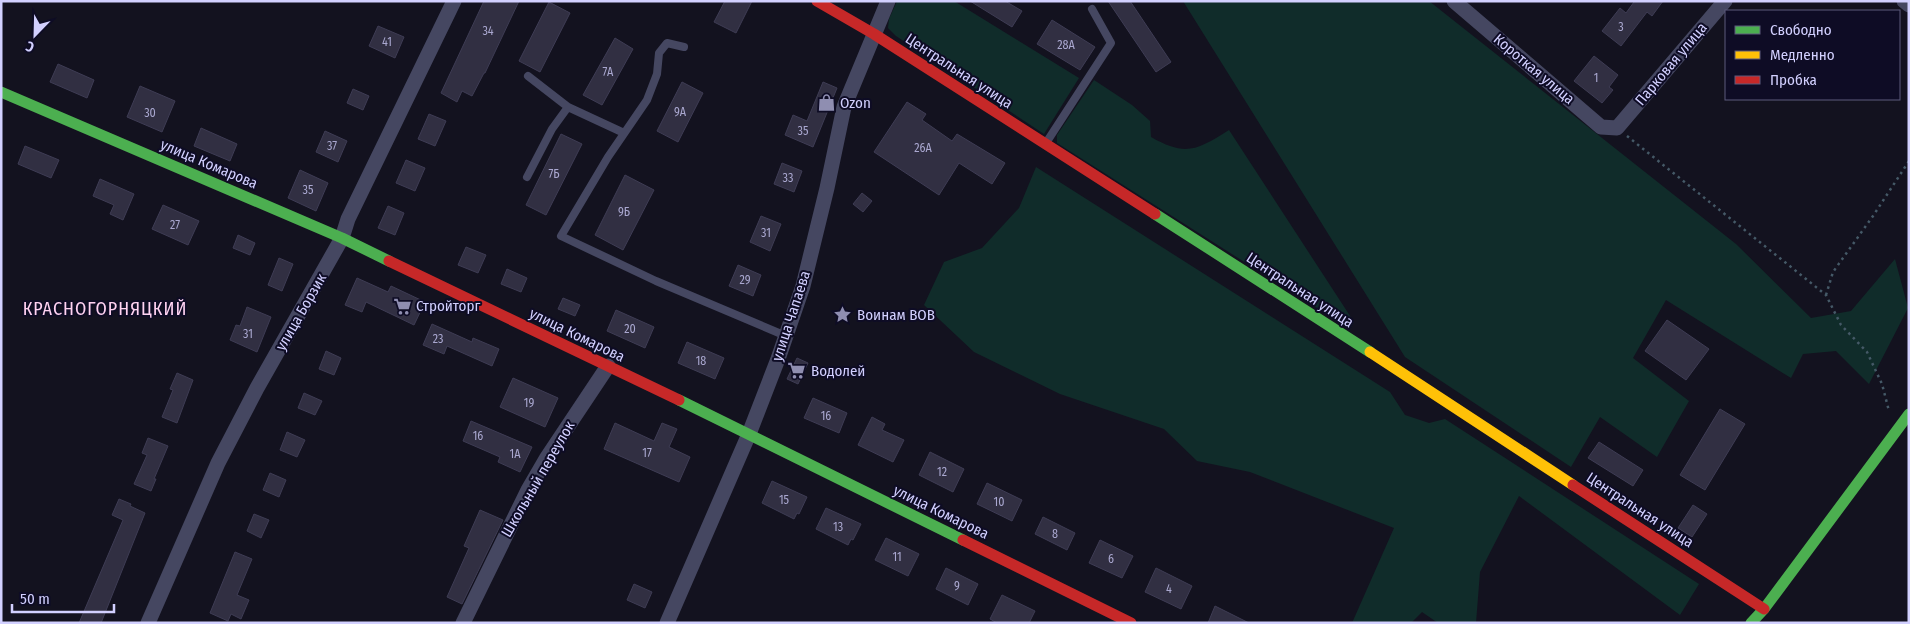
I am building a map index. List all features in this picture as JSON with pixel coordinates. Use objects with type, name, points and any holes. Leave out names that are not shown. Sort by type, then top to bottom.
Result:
[{"type":"street","name":"улица Борзик","points":[[148,623],[199,505],[231,437],[342,238],[348,219],[454,1]]},
{"type":"street","name":"Центральная улица","points":[[817,1],[874,34],[1764,609]]},
{"type":"street","name":"улица Чапаева","points":[[668,623],[749,434],[786,336],[803,286],[827,188],[844,107],[888,1]]},
{"type":"street","name":"Короткая улица","points":[[1454,1],[1601,127],[1617,128]]},
{"type":"street","name":"Парковая улица","points":[[1617,128],[1725,1]]},
{"type":"street","points":[[1904,1],[1909,5]]},
{"type":"street","name":"улица Комарова","points":[[1,92],[342,238],[749,434],[1131,623]]},
{"type":"street","name":"Школьный переулок","points":[[463,623],[528,490],[546,459],[608,366]]},
{"type":"street","points":[[1751,623],[1764,609],[1909,414]]},
{"type":"street","points":[[1759,623],[1764,609]]},
{"type":"lane","points":[[1045,144],[1111,43],[1092,9]]},
{"type":"lane","points":[[684,47],[667,43],[659,53],[657,74],[647,100],[624,133],[561,236],[656,281],[786,336]]},
{"type":"lane","points":[[528,76],[568,107],[624,133]]},
{"type":"lane","points":[[527,177],[552,129],[568,107]]},
{"type":"path","points":[[1617,128],[1826,295],[1840,325],[1867,352],[1882,384],[1895,432]]},
{"type":"path","points":[[1826,295],[1834,272],[1909,162]]},
{"type":"green space","points":[[897,1],[954,1],[1079,78],[1044,134],[896,36],[888,28],[889,19]]},
{"type":"green space","points":[[1183,1],[1429,1],[1736,244],[1811,318],[1851,311],[1895,259],[1908,308],[1869,384],[1836,351],[1803,354],[1791,378],[1666,300],[1633,358],[1689,401],[1657,457],[1600,417],[1571,467],[1405,357]]},
{"type":"green space","points":[[1094,80],[1132,105],[1150,121],[1151,137],[1173,147],[1183,149],[1199,146],[1229,130],[1354,322],[1350,329],[1057,143],[1057,135]]},
{"type":"green space","points":[[1036,167],[1390,392],[1405,415],[1429,423],[1445,419],[1699,584],[1680,615],[1519,496],[1480,572],[1476,623],[1438,623],[1422,612],[1411,623],[1352,623],[1394,528],[1250,472],[1197,461],[1164,429],[1060,394],[974,352],[924,305],[944,262],[982,248],[1019,208]]},
{"type":"building","points":[[484,1],[519,1],[472,96],[462,91],[457,102],[441,93]]},
{"type":"building","points":[[725,1],[752,1],[736,33],[714,22]]},
{"type":"building","points":[[970,1],[1005,1],[1022,11],[1012,27]]},
{"type":"building","points":[[1108,1],[1130,1],[1171,62],[1156,72]]},
{"type":"building","points":[[1633,1],[1663,1],[1652,16],[1647,12],[1621,46],[1602,31],[1620,8],[1626,13]]},
{"type":"building","points":[[549,2],[570,13],[540,72],[519,61]]},
{"type":"building","points":[[1052,20],[1095,47],[1080,70],[1037,44]]},
{"type":"building","points":[[378,26],[404,37],[395,58],[369,46]]},
{"type":"building","points":[[615,38],[633,49],[602,105],[583,95]]},
{"type":"building","points":[[1594,56],[1618,75],[1609,87],[1613,90],[1602,103],[1574,81]]},
{"type":"building","points":[[58,64],[94,80],[87,98],[50,82]]},
{"type":"building","points":[[682,82],[703,93],[678,142],[657,131]]},
{"type":"building","points":[[823,82],[837,88],[813,147],[785,135],[793,115],[807,121]]},
{"type":"building","points":[[140,86],[175,101],[162,132],[127,117]]},
{"type":"building","points":[[353,89],[369,96],[363,110],[347,103]]},
{"type":"building","points":[[907,102],[926,114],[922,120],[952,141],[957,134],[1005,163],[992,184],[959,163],[939,195],[874,152]]},
{"type":"building","points":[[429,114],[446,121],[435,146],[418,139]]},
{"type":"building","points":[[201,128],[237,144],[230,161],[194,146]]},
{"type":"building","points":[[325,131],[347,141],[338,162],[316,152]]},
{"type":"building","points":[[561,134],[582,144],[546,215],[526,205]]},
{"type":"building","points":[[25,146],[59,160],[51,178],[18,164]]},
{"type":"building","points":[[406,160],[425,168],[415,191],[396,183]]},
{"type":"building","points":[[782,163],[802,171],[794,192],[774,184]]},
{"type":"building","points":[[300,170],[328,183],[316,211],[288,198]]},
{"type":"building","points":[[625,175],[654,190],[623,250],[595,235]]},
{"type":"building","points":[[100,179],[134,194],[123,220],[110,214],[114,205],[93,196]]},
{"type":"building","points":[[862,193],[872,201],[863,212],[853,204]]},
{"type":"building","points":[[163,205],[199,221],[188,245],[152,229]]},
{"type":"building","points":[[388,206],[404,213],[395,235],[378,228]]},
{"type":"building","points":[[761,216],[781,224],[770,251],[750,242]]},
{"type":"building","points":[[238,235],[255,243],[250,255],[233,248]]},
{"type":"building","points":[[466,247],[486,255],[478,273],[458,265]]},
{"type":"building","points":[[279,258],[293,264],[282,291],[268,285]]},
{"type":"building","points":[[738,265],[761,275],[753,296],[729,286]]},
{"type":"building","points":[[507,269],[527,278],[521,292],[501,284]]},
{"type":"building","points":[[357,278],[388,292],[391,286],[425,302],[414,325],[366,302],[362,312],[345,305]]},
{"type":"building","points":[[563,298],[580,305],[575,316],[558,309]]},
{"type":"building","points":[[247,307],[271,317],[257,352],[230,340],[236,325],[240,326]]},
{"type":"building","points":[[616,310],[654,327],[645,348],[607,331]]},
{"type":"building","points":[[1667,320],[1709,349],[1686,380],[1645,351]]},
{"type":"building","points":[[432,324],[472,342],[473,338],[499,349],[492,366],[447,346],[444,354],[423,345]]},
{"type":"building","points":[[687,342],[724,358],[715,379],[678,363]]},
{"type":"building","points":[[326,351],[341,358],[334,375],[319,369]]},
{"type":"building","name":"Водолей","points":[[797,358],[808,363],[798,384],[787,379]]},
{"type":"building","points":[[177,373],[193,380],[177,423],[162,417],[173,390],[170,389]]},
{"type":"building","points":[[513,378],[558,398],[545,427],[500,407]]},
{"type":"building","points":[[304,393],[322,401],[315,415],[298,408]]},
{"type":"building","points":[[813,398],[847,413],[839,433],[804,418]]},
{"type":"building","points":[[1720,409],[1745,424],[1705,490],[1680,475]]},
{"type":"building","points":[[872,417],[885,424],[882,430],[904,440],[893,462],[858,445]]},
{"type":"building","points":[[471,421],[532,447],[520,472],[498,462],[500,457],[463,441]]},
{"type":"building","points":[[615,423],[654,441],[662,423],[677,429],[669,447],[690,457],[679,482],[604,449]]},
{"type":"building","points":[[287,432],[305,440],[297,457],[280,450]]},
{"type":"building","points":[[148,438],[168,446],[151,491],[134,484],[147,455],[142,453]]},
{"type":"building","points":[[1599,442],[1643,470],[1633,486],[1588,458]]},
{"type":"building","points":[[930,452],[964,469],[953,492],[919,475]]},
{"type":"building","points":[[270,473],[286,480],[279,497],[263,490]]},
{"type":"building","points":[[772,481],[807,497],[799,514],[797,513],[794,519],[762,503]]},
{"type":"building","points":[[987,483],[1022,500],[1012,521],[977,504]]},
{"type":"building","points":[[119,499],[145,513],[101,623],[79,623],[123,520],[112,515]]},
{"type":"building","points":[[1693,505],[1707,514],[1692,537],[1678,528]]},
{"type":"building","points":[[826,508],[861,524],[853,540],[851,539],[848,545],[816,529]]},
{"type":"building","points":[[480,510],[503,520],[462,604],[447,597],[469,548],[464,546]]},
{"type":"building","points":[[254,514],[269,520],[261,538],[247,531]]},
{"type":"building","points":[[1043,517],[1075,533],[1067,550],[1035,534]]},
{"type":"building","points":[[886,538],[919,554],[908,576],[875,560]]},
{"type":"building","points":[[1100,540],[1133,556],[1122,578],[1089,563]]},
{"type":"building","points":[[235,552],[252,559],[237,595],[249,600],[241,619],[231,614],[228,621],[210,613]]},
{"type":"building","points":[[946,568],[978,584],[968,605],[936,589]]},
{"type":"building","points":[[1156,568],[1192,586],[1181,609],[1145,592]]},
{"type":"building","points":[[634,584],[652,592],[645,608],[627,600]]},
{"type":"building","points":[[1002,595],[1035,611],[1029,623],[997,623],[990,619]]},
{"type":"building","points":[[1215,606],[1249,623],[1208,623]]},
{"type":"traffic: fast","points":[[1,92],[342,238],[389,261]]},
{"type":"traffic: fast","points":[[1155,214],[1370,352]]},
{"type":"traffic: fast","points":[[679,400],[963,540]]},
{"type":"traffic: fast","points":[[1751,623],[1764,609],[1909,414]]},
{"type":"traffic: slow","points":[[1370,352],[1573,485]]},
{"type":"traffic: jam","points":[[817,1],[874,34],[1155,214]]},
{"type":"traffic: jam","points":[[389,261],[679,400]]},
{"type":"traffic: jam","points":[[1573,485],[1764,609]]},
{"type":"traffic: jam","points":[[963,540],[1131,623]]},
{"type":"place","name":"Ozon","points":[[826,103]]},
{"type":"place","name":"Стройторг","points":[[402,306]]},
{"type":"place","name":"Воинам ВОВ","points":[[843,315]]},
{"type":"place","name":"Водолей","points":[[797,371]]},
{"type":"district","name":"КРАСНОГОРНЯЦКИЙ","points":[[105,309]]}]
